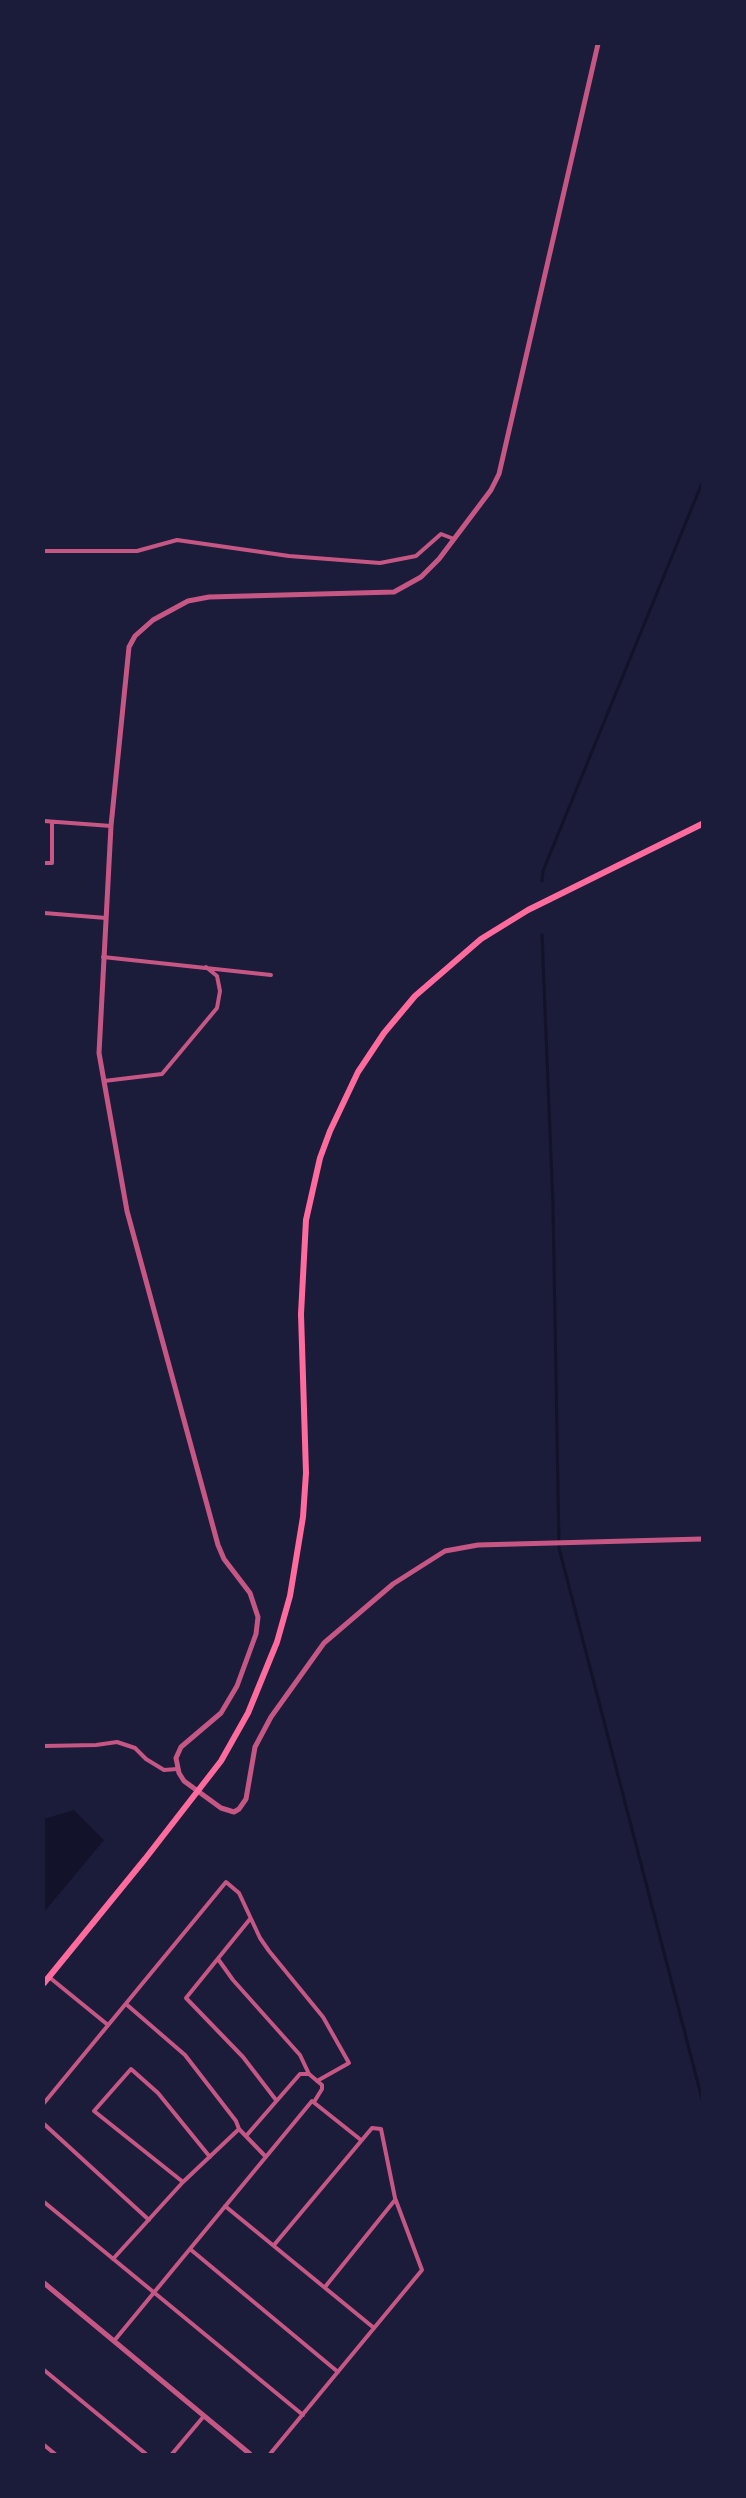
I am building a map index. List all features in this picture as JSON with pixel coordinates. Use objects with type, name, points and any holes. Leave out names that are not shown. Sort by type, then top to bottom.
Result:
[{"type":"main road","points":[[44,1983],[221,1761],[248,1713],[277,1642],[290,1596],[300,1546],[306,1473],[301,1314],[306,1220],[320,1158],[358,1072],[384,1033],[415,996],[481,939],[528,910],[702,824]]},
{"type":"street","points":[[598,44],[502,465],[490,490],[454,539],[427,572],[394,592],[200,598],[173,608],[140,631],[131,642],[127,653],[111,826],[99,1053],[127,1211],[215,1534],[224,1559],[250,1593],[258,1617],[253,1645],[225,1707],[213,1721],[181,1747],[176,1758],[177,1769],[184,1780],[221,1808],[234,1812],[244,1804],[255,1747],[291,1687],[332,1635],[393,1584],[445,1551],[459,1547],[702,1539]]},
{"type":"street","points":[[44,551],[137,551],[177,540],[289,556],[380,563],[416,556],[441,534],[454,539]]},
{"type":"street","points":[[44,821],[111,826]]},
{"type":"street","points":[[44,863],[52,863],[52,822]]},
{"type":"street","points":[[44,913],[106,918]]},
{"type":"street","points":[[103,957],[271,975]]},
{"type":"street","points":[[105,1081],[162,1074],[217,1008],[220,991],[217,976],[206,967]]},
{"type":"street","points":[[44,1746],[96,1745],[117,1742],[135,1748],[146,1759],[164,1770],[177,1769]]},
{"type":"street","points":[[44,2103],[226,1882],[239,1893],[260,1938],[279,1966],[323,2017],[349,2063],[317,2081]]},
{"type":"street","points":[[250,1919],[186,1998],[243,2057],[276,2100]]},
{"type":"street","points":[[114,2341],[312,2101],[314,2102],[322,2089],[322,2085],[309,2074],[300,2055],[233,1980],[218,1959]]},
{"type":"street","points":[[49,1977],[108,2025]]},
{"type":"street","points":[[126,2004],[185,2055],[236,2121],[239,2129],[266,2157]]},
{"type":"street","points":[[183,2182],[94,2111],[131,2069],[158,2093],[210,2157]]},
{"type":"street","points":[[246,2136],[300,2074],[309,2074]]},
{"type":"street","points":[[314,2102],[361,2140]]},
{"type":"street","points":[[44,2124],[149,2220]]},
{"type":"street","points":[[270,2454],[422,2270],[395,2200],[381,2129],[372,2127],[274,2245]]},
{"type":"street","points":[[113,2259],[183,2182],[239,2129]]},
{"type":"street","points":[[325,2287],[395,2200]]},
{"type":"street","points":[[44,2202],[303,2415]]},
{"type":"street","points":[[225,2206],[374,2328]]},
{"type":"street","points":[[190,2249],[338,2372]]},
{"type":"street","points":[[44,2283],[250,2454]]},
{"type":"street","points":[[44,2370],[146,2454]]},
{"type":"street","points":[[172,2454],[204,2416]]},
{"type":"street","points":[[44,2445],[55,2454]]},
{"type":"shaded area","points":[[74,1810],[104,1840],[44,1912],[44,1819]]},
{"type":"waterway","points":[[542,881],[543,871],[702,483]]},
{"type":"waterway","points":[[542,935],[553,1206],[559,1548],[702,2099]]}]
